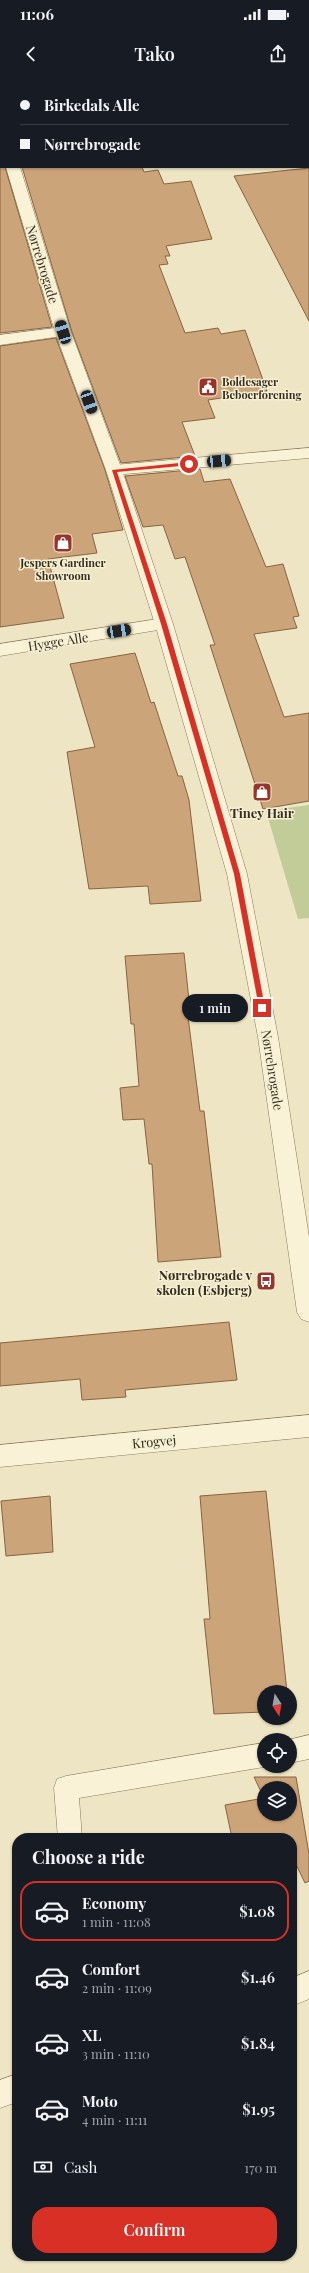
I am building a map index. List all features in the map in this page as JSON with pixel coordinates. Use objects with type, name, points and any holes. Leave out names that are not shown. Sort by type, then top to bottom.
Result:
[{"type":"street","name":"Nørrebrogade","points":[[14,168],[63,332],[114,470],[164,624],[237,874],[268,1037],[309,1312]]},
{"type":"street","points":[[0,340],[63,332]]},
{"type":"street","points":[[114,470],[309,453]]},
{"type":"street","name":"Hygge Alle","points":[[0,650],[164,624]]},
{"type":"street","name":"Krogvej","points":[[0,1456],[309,1426]]},
{"type":"street","points":[[297,1990],[309,1986]]},
{"type":"street","points":[[0,2094],[12,2090]]},
{"type":"lane","points":[[297,1750],[309,1747]]},
{"type":"lane","points":[[70,1833],[66,1788],[257,1756]]},
{"type":"green space","points":[[309,805],[309,918],[298,919],[266,811]]},
{"type":"building","points":[[0,168],[5,168],[52,327],[0,333]]},
{"type":"building","points":[[22,168],[142,168],[144,172],[158,170],[164,184],[191,181],[212,239],[166,246],[170,256],[165,256],[168,264],[159,265],[185,333],[218,328],[221,334],[245,330],[267,391],[208,400],[215,418],[182,422],[195,456],[121,463],[72,332]]},
{"type":"building","points":[[309,168],[309,321],[234,176]]},
{"type":"building","points":[[56,338],[105,470],[123,530],[92,534],[97,553],[48,559],[64,618],[0,627],[0,346]]},
{"type":"building","points":[[200,469],[204,482],[230,479],[266,567],[283,564],[299,616],[293,617],[297,628],[254,634],[284,717],[309,713],[309,801],[263,809],[210,645],[215,645],[185,557],[175,559],[163,525],[143,527],[125,476]]},
{"type":"building","points":[[135,653],[151,703],[154,702],[178,776],[182,776],[189,800],[201,901],[150,904],[148,886],[89,889],[67,752],[95,747],[70,664]]},
{"type":"building","points":[[184,953],[189,1000],[186,1001],[200,1111],[204,1111],[221,1257],[158,1262],[152,1164],[149,1164],[144,1119],[123,1120],[120,1088],[139,1086],[134,1024],[131,1024],[125,956]]},
{"type":"building","points":[[229,1322],[237,1380],[125,1390],[126,1397],[82,1400],[80,1379],[0,1386],[0,1343]]},
{"type":"building","points":[[266,1491],[286,1685],[257,1685],[257,1712],[214,1714],[204,1619],[210,1619],[200,1496]]},
{"type":"building","points":[[50,1496],[53,1552],[6,1556],[1,1501]]},
{"type":"building","points":[[254,1777],[296,1777],[297,1781],[257,1781],[257,1783]]},
{"type":"building","points":[[297,1783],[309,1854],[309,1881],[305,1883],[297,1866],[297,1833],[231,1833],[225,1805],[257,1799],[257,1821],[297,1821]]},
{"type":"place","name":"Boldesager Beboerforening","points":[[208,387]]},
{"type":"place","name":"Jespers Gardiner Showroom","points":[[63,543]]},
{"type":"place","name":"Tiney Hair","points":[[262,792]]},
{"type":"place","name":"Nørrebrogade v skolen (Esbjerg)","points":[[266,1281]]},
{"type":"route","points":[[189,464],[114,470],[164,624],[237,874],[262,1008]]}]
